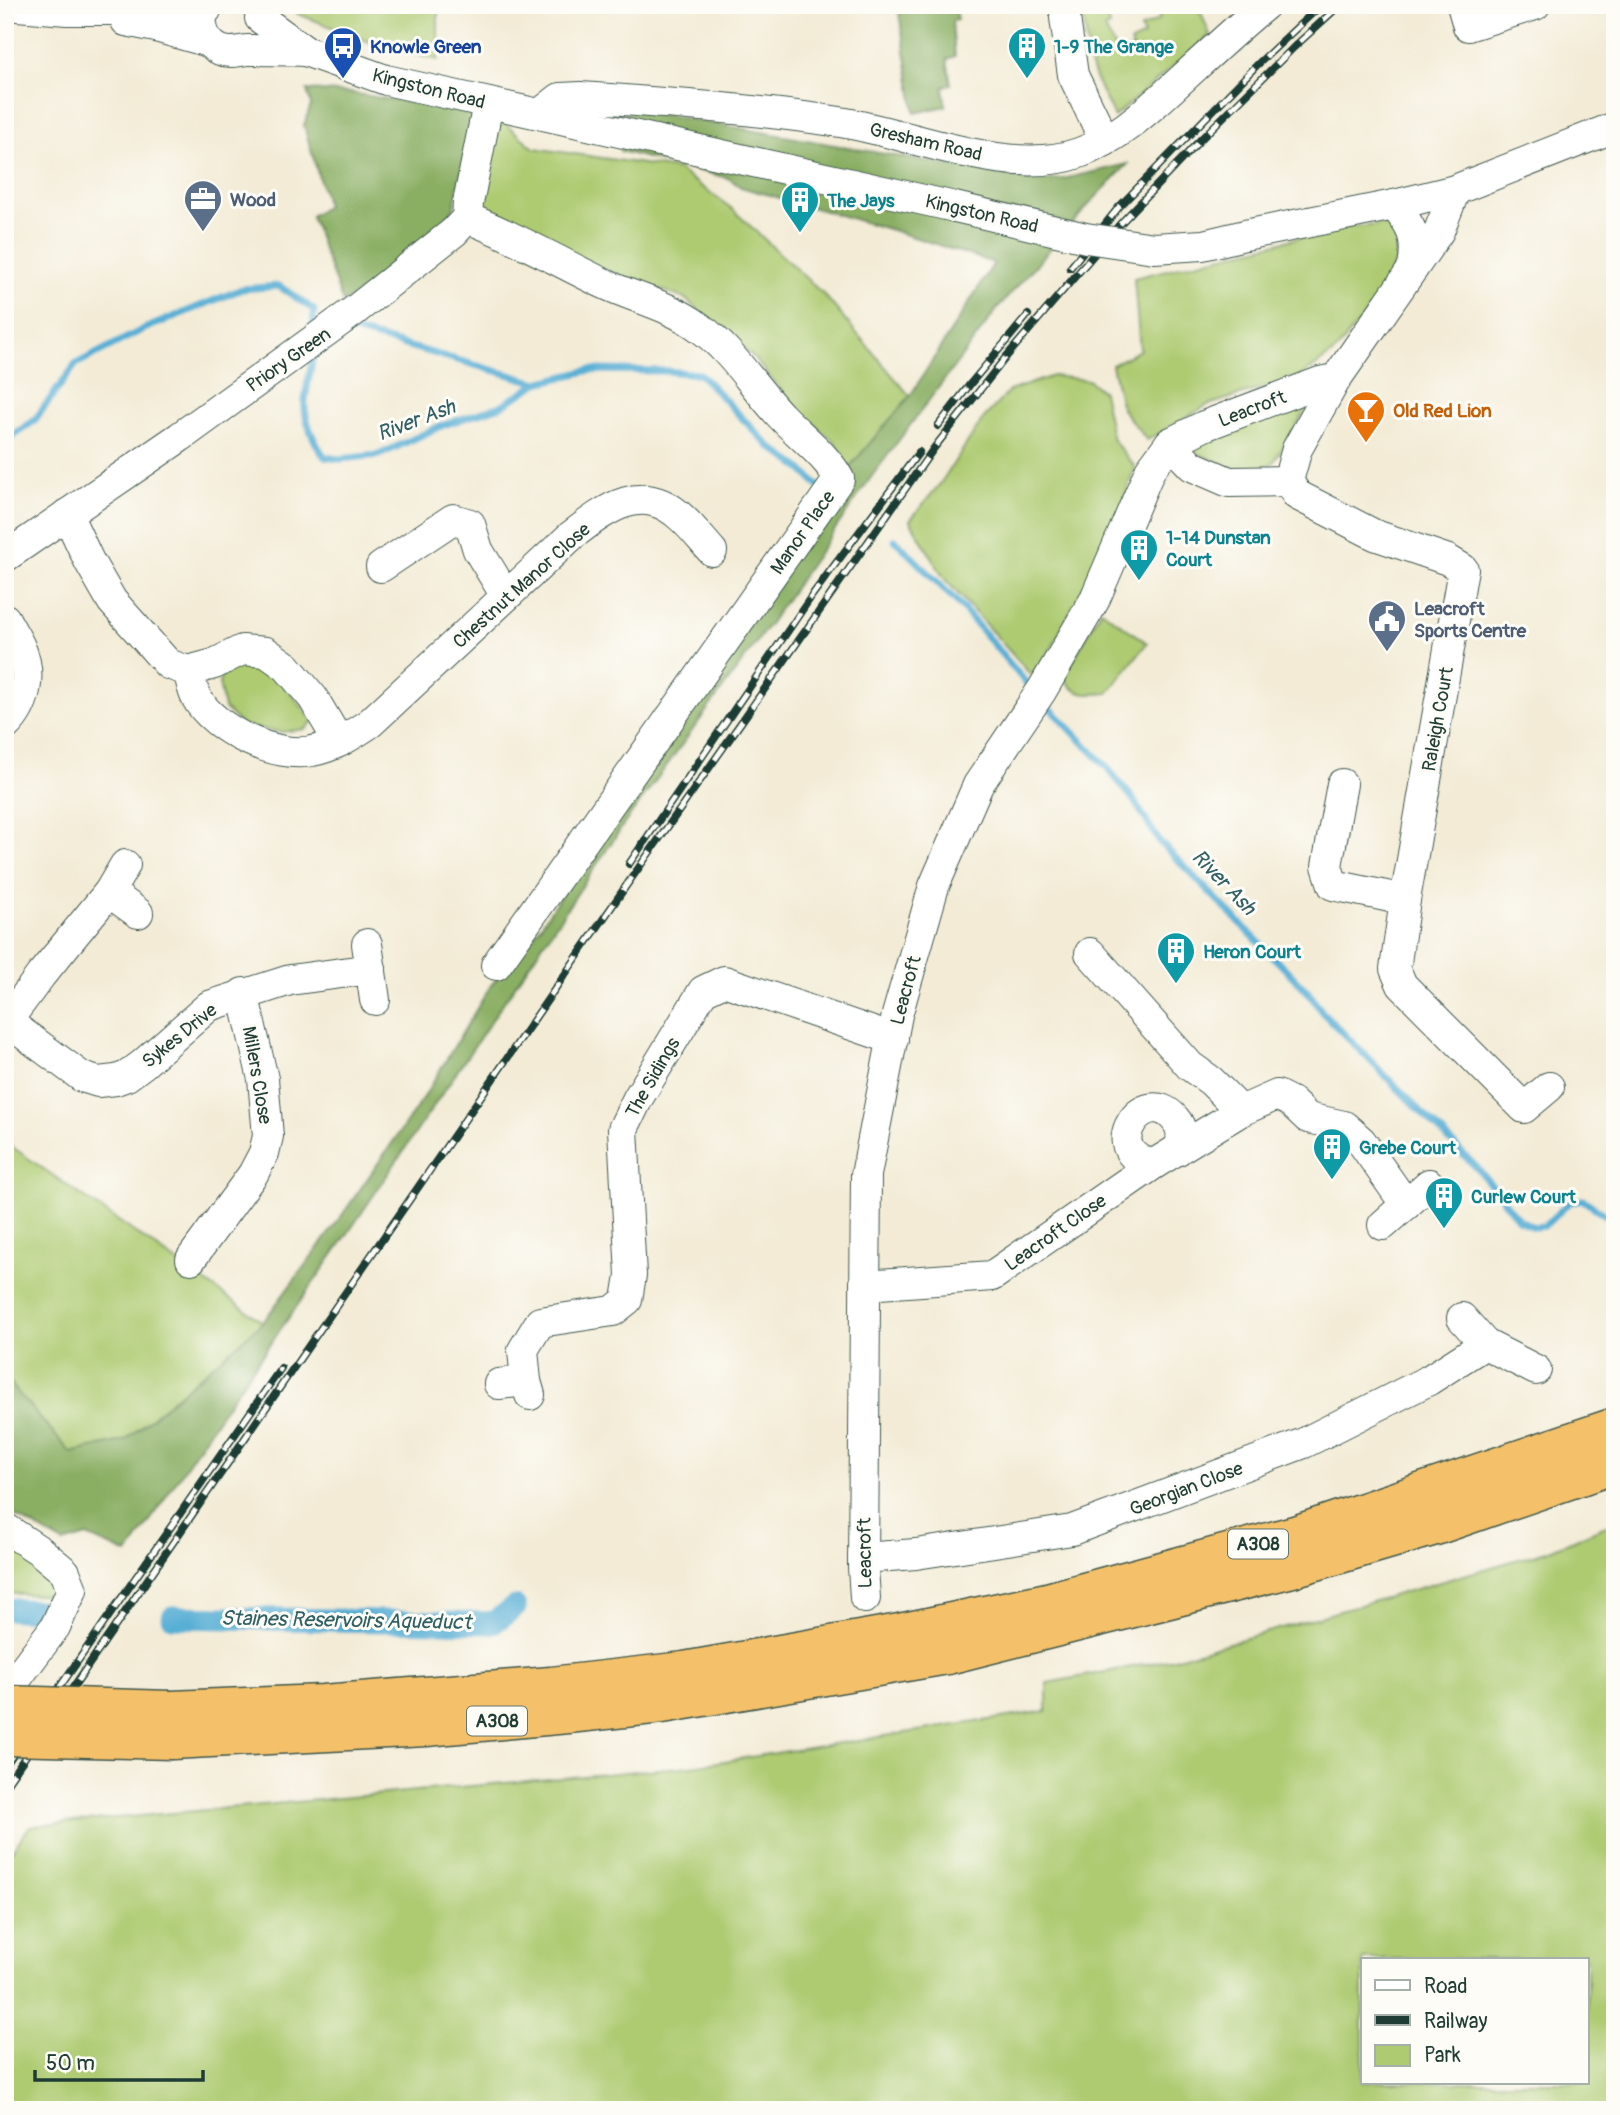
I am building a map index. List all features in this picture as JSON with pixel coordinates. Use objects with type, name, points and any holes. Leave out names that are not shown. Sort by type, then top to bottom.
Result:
[{"type":"highway","name":"A308","points":[[5,1736],[172,1725],[426,1727],[662,1704],[815,1663],[895,1648],[1047,1602],[1298,1534],[1615,1427]]},
{"type":"highway","name":"A308","points":[[895,1648],[947,1655],[1292,1569],[1435,1526],[1615,1464]]},
{"type":"highway","name":"A308","points":[[5,1705],[172,1725]]},
{"type":"street","points":[[5,5],[67,10],[208,8],[202,20],[203,31],[209,42]]},
{"type":"street","points":[[1066,5],[1065,18],[1073,75],[1105,141]]},
{"type":"street","name":"Gresham Road","points":[[541,113],[559,98],[581,97],[759,111],[844,123],[969,153],[1045,160],[1077,154],[1105,141],[1131,124],[1265,5]]},
{"type":"street","points":[[1462,5],[1468,26],[1535,5]]},
{"type":"street","points":[[67,10],[156,27],[209,42]]},
{"type":"street","points":[[244,50],[254,37],[257,12]]},
{"type":"street","name":"Kingston Road","points":[[257,12],[305,51]]},
{"type":"street","name":"Kingston Road","points":[[209,42],[229,52],[305,51],[386,80],[1086,238],[1154,248],[1203,245],[1455,190],[1615,127]]},
{"type":"street","points":[[467,218],[486,103]]},
{"type":"street","name":"Leacroft","points":[[1288,481],[1297,449],[1336,379],[1439,231],[1455,190]]},
{"type":"street","points":[[1394,205],[1414,234],[1416,250],[1413,268]]},
{"type":"street","name":"Priory Green","points":[[5,557],[180,437],[354,311],[430,253],[467,218]]},
{"type":"street","name":"Manor Place","points":[[467,218],[492,227],[608,286],[666,308],[698,326],[729,352],[775,409],[833,466],[839,479],[496,965]]},
{"type":"street","name":"Leacroft","points":[[865,1598],[866,1175],[897,1015],[934,886],[978,785],[1037,696],[1094,601],[1150,471],[1170,443],[1204,426],[1320,382],[1336,379]]},
{"type":"street","points":[[1170,443],[1192,466],[1229,482],[1288,481]]},
{"type":"street","name":"Raleigh Court","points":[[1288,481],[1297,495],[1375,535],[1448,560],[1462,569],[1395,969],[1402,985],[1524,1108],[1549,1087]]},
{"type":"street","name":"Chestnut Manor Close","points":[[188,671],[197,698],[227,729],[249,742],[291,753],[313,751],[346,739],[370,723],[571,536],[604,510],[626,501],[651,500],[666,506],[681,517],[712,551]]},
{"type":"street","points":[[67,514],[112,601],[168,664],[188,671],[214,664],[242,650],[266,652],[288,667],[313,698],[339,742]]},
{"type":"street","points":[[381,567],[453,519],[470,524],[478,550],[506,596]]},
{"type":"street","points":[[5,619],[22,650],[27,677],[23,700],[5,726]]},
{"type":"street","points":[[1342,784],[1327,866],[1333,885],[1405,900]]},
{"type":"street","points":[[6,1021],[109,891],[125,865]]},
{"type":"street","points":[[109,891],[138,913]]},
{"type":"street","points":[[1090,953],[1190,1066],[1212,1081],[1241,1111]]},
{"type":"street","name":"Sykes Drive","points":[[6,1021],[82,1076],[98,1082],[127,1076],[209,1006],[243,993],[369,957],[375,1000]]},
{"type":"street","name":"The Sidings","points":[[518,1387],[523,1350],[540,1322],[613,1311],[627,1300],[631,1275],[623,1129],[638,1098],[703,991],[724,981],[893,1039]]},
{"type":"street","name":"Millers Close","points":[[191,1259],[253,1174],[264,1153],[268,1136],[263,1079],[243,993]]},
{"type":"street","name":"Leacroft Close","points":[[865,1285],[992,1276],[1166,1157],[1241,1111],[1277,1095],[1291,1102],[1308,1118],[1344,1126],[1361,1140],[1406,1205]]},
{"type":"street","points":[[1383,1225],[1429,1184]]},
{"type":"street","points":[[1462,1318],[1485,1345],[1536,1370]]},
{"type":"street","name":"Georgian Close","points":[[863,1559],[916,1554],[1072,1530],[1304,1443],[1429,1380],[1485,1345]]},
{"type":"street","points":[[5,1528],[40,1551],[65,1572],[72,1590],[55,1627],[5,1694]]},
{"type":"green space","points":[[290,5],[438,5],[438,60],[385,48],[298,14]]},
{"type":"green space","points":[[928,5],[956,5],[957,20],[952,21],[955,56],[947,59],[951,84],[943,87],[946,106],[915,113],[899,13]]},
{"type":"green space","points":[[1082,5],[1100,5],[1110,26],[1105,28],[1118,55],[1133,48],[1131,42],[1144,36],[1141,28],[1160,19],[1158,14],[1176,5],[1198,5],[1210,35],[1114,117],[1089,61]]},
{"type":"green space","points":[[307,90],[351,93],[474,113],[454,207],[435,240],[343,303],[311,216],[327,206],[304,125],[311,105]]},
{"type":"green space","points":[[626,108],[1037,181],[1063,179],[1128,164],[999,307],[872,476],[756,643],[624,824],[128,1554],[87,1536],[63,1543],[5,1510],[5,1375],[71,1453],[126,1440],[263,1322],[338,1221],[424,1097],[491,985],[533,937],[848,469],[910,396],[994,263],[892,230],[741,187],[728,178],[620,151]]},
{"type":"green space","points":[[499,118],[534,148],[677,169],[731,208],[825,296],[910,396],[848,469],[835,442],[798,411],[753,357],[684,298],[587,264],[472,214]]},
{"type":"green space","points":[[1393,224],[1400,253],[1378,298],[1336,351],[1301,376],[1208,405],[1147,440],[1122,409],[1112,365],[1140,350],[1134,278],[1338,228]]},
{"type":"green space","points":[[1053,376],[1088,380],[1103,392],[1113,440],[1135,467],[1115,525],[1051,649],[1031,675],[943,577],[910,520],[940,484],[983,419],[1009,391]]},
{"type":"green space","points":[[1300,398],[1310,403],[1273,463],[1246,474],[1185,448]]},
{"type":"green space","points":[[1101,610],[1147,643],[1108,693],[1078,692],[1064,678]]},
{"type":"green space","points":[[5,644],[24,700],[5,719]]},
{"type":"green space","points":[[261,656],[313,721],[306,729],[281,732],[243,726],[224,708],[219,683],[225,667]]},
{"type":"green space","points":[[5,1142],[263,1322],[126,1440],[70,1453],[5,1375]]},
{"type":"green space","points":[[1615,1522],[1615,2110],[5,2110],[5,1860],[30,1826],[692,1766],[1047,1711],[1047,1683],[1174,1659],[1547,1551]]},
{"type":"green space","points":[[5,1542],[45,1569],[59,1596],[5,1593]]},
{"type":"waterway","name":"River Ash","points":[[5,441],[34,421],[76,364],[144,329],[242,289],[279,286],[314,310],[313,328]]},
{"type":"waterway","name":"River Ash","points":[[347,327],[538,383]]},
{"type":"waterway","name":"River Ash","points":[[313,351],[305,407],[310,430],[325,457],[340,459],[379,455],[441,426],[501,406],[538,383],[590,370],[666,371],[700,374],[769,446],[799,467],[823,490]]},
{"type":"waterway","name":"River Ash","points":[[895,540],[960,605],[1033,691]]},
{"type":"waterway","name":"River Ash","points":[[1044,702],[1105,765],[1133,799],[1159,841],[1309,993],[1322,1012],[1478,1169],[1519,1220],[1534,1227],[1544,1226],[1570,1202],[1583,1200],[1615,1221]]},
{"type":"waterway","name":"Staines Reservoirs Aqueduct","points":[[173,1617],[493,1623],[515,1607]]},
{"type":"waterway","name":"Staines Reservoirs Aqueduct","points":[[5,1609],[52,1612]]},
{"type":"railway","points":[[1070,268],[1119,207],[1258,64],[1321,5]]},
{"type":"railway","points":[[5,1786],[626,886],[934,448],[1006,357],[1120,224],[1202,138],[1340,5]]},
{"type":"railway","points":[[938,426],[1028,315]]},
{"type":"railway","points":[[629,864],[813,594],[919,452]]},
{"type":"railway","points":[[5,1766],[281,1368]]},
{"type":"place","name":"Knowle Green","points":[[343,80]]},
{"type":"place","name":"1-9 The Grange","points":[[1027,80]]},
{"type":"place","name":"Wood","points":[[203,233]]},
{"type":"place","name":"The Jays","points":[[800,234]]},
{"type":"place","name":"Old Red Lion","points":[[1366,444]]},
{"type":"place","name":"1-14 Dunstan Court","points":[[1139,582]]},
{"type":"place","name":"Leacroft Sports Centre","points":[[1387,653]]},
{"type":"place","name":"Heron Court","points":[[1176,985]]},
{"type":"place","name":"Grebe Court","points":[[1332,1181]]},
{"type":"place","name":"Curlew Court","points":[[1444,1230]]}]
